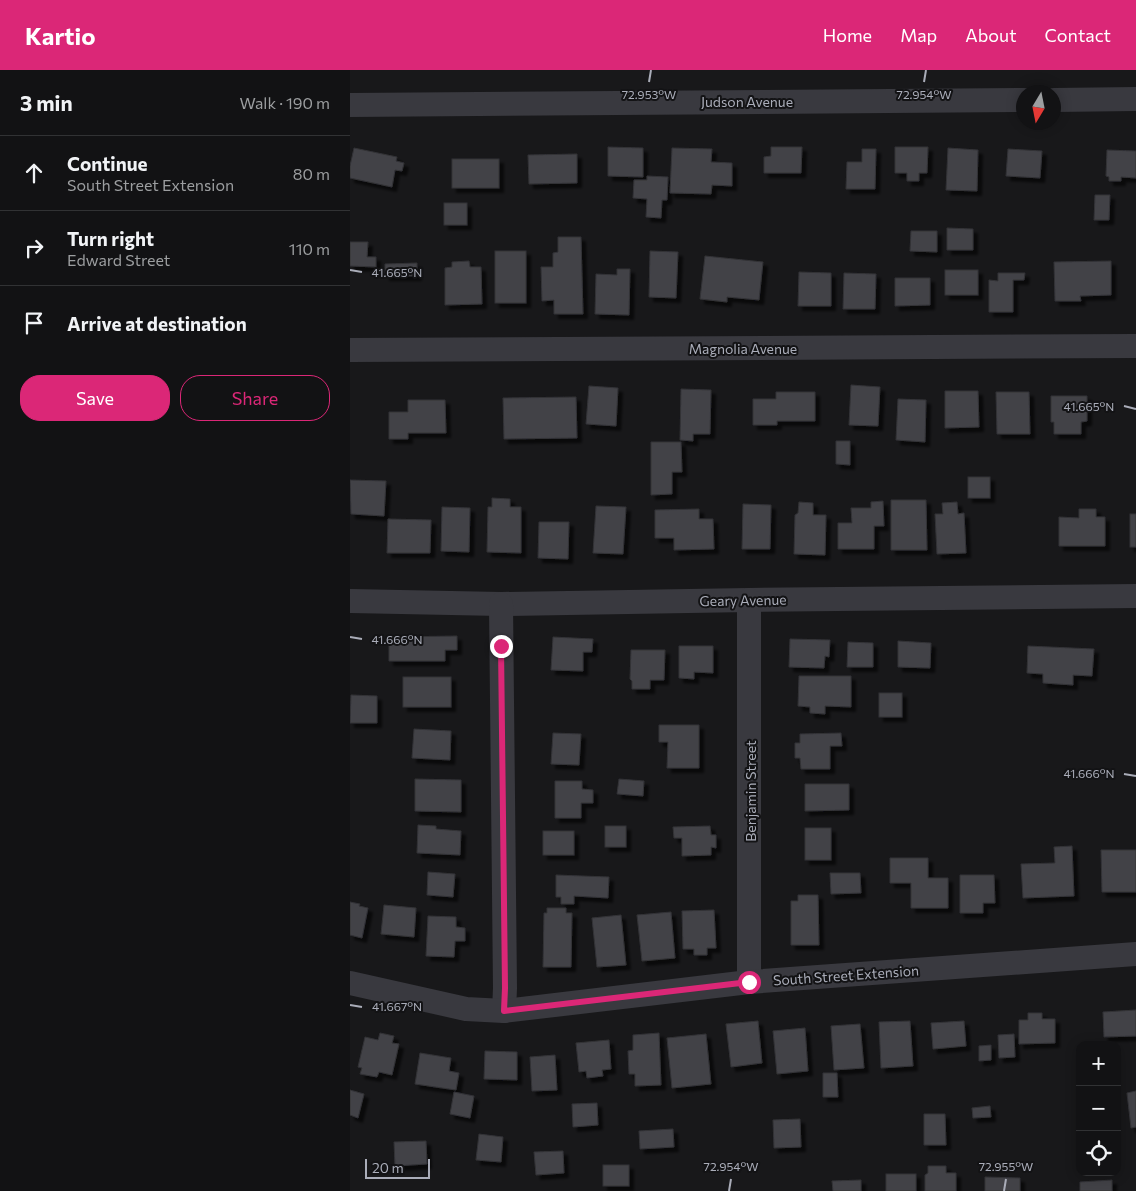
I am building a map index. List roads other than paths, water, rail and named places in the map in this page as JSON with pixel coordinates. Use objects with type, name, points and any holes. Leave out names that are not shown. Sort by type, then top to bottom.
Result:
[{"type":"street","points":[[1061,100],[1136,99]]},
{"type":"street","name":"Judson Avenue","points":[[350,105],[1016,100]]},
{"type":"street","name":"Magnolia Avenue","points":[[350,350],[1136,346]]},
{"type":"street","name":"Geary Avenue","points":[[350,601],[501,604],[1136,596]]},
{"type":"street","name":"Benjamin Street","points":[[749,982],[750,600]]},
{"type":"street","points":[[501,604],[504,1011]]},
{"type":"street","name":"South Street Extension","points":[[350,982],[466,1009],[504,1011],[749,982],[1136,954]]}]
